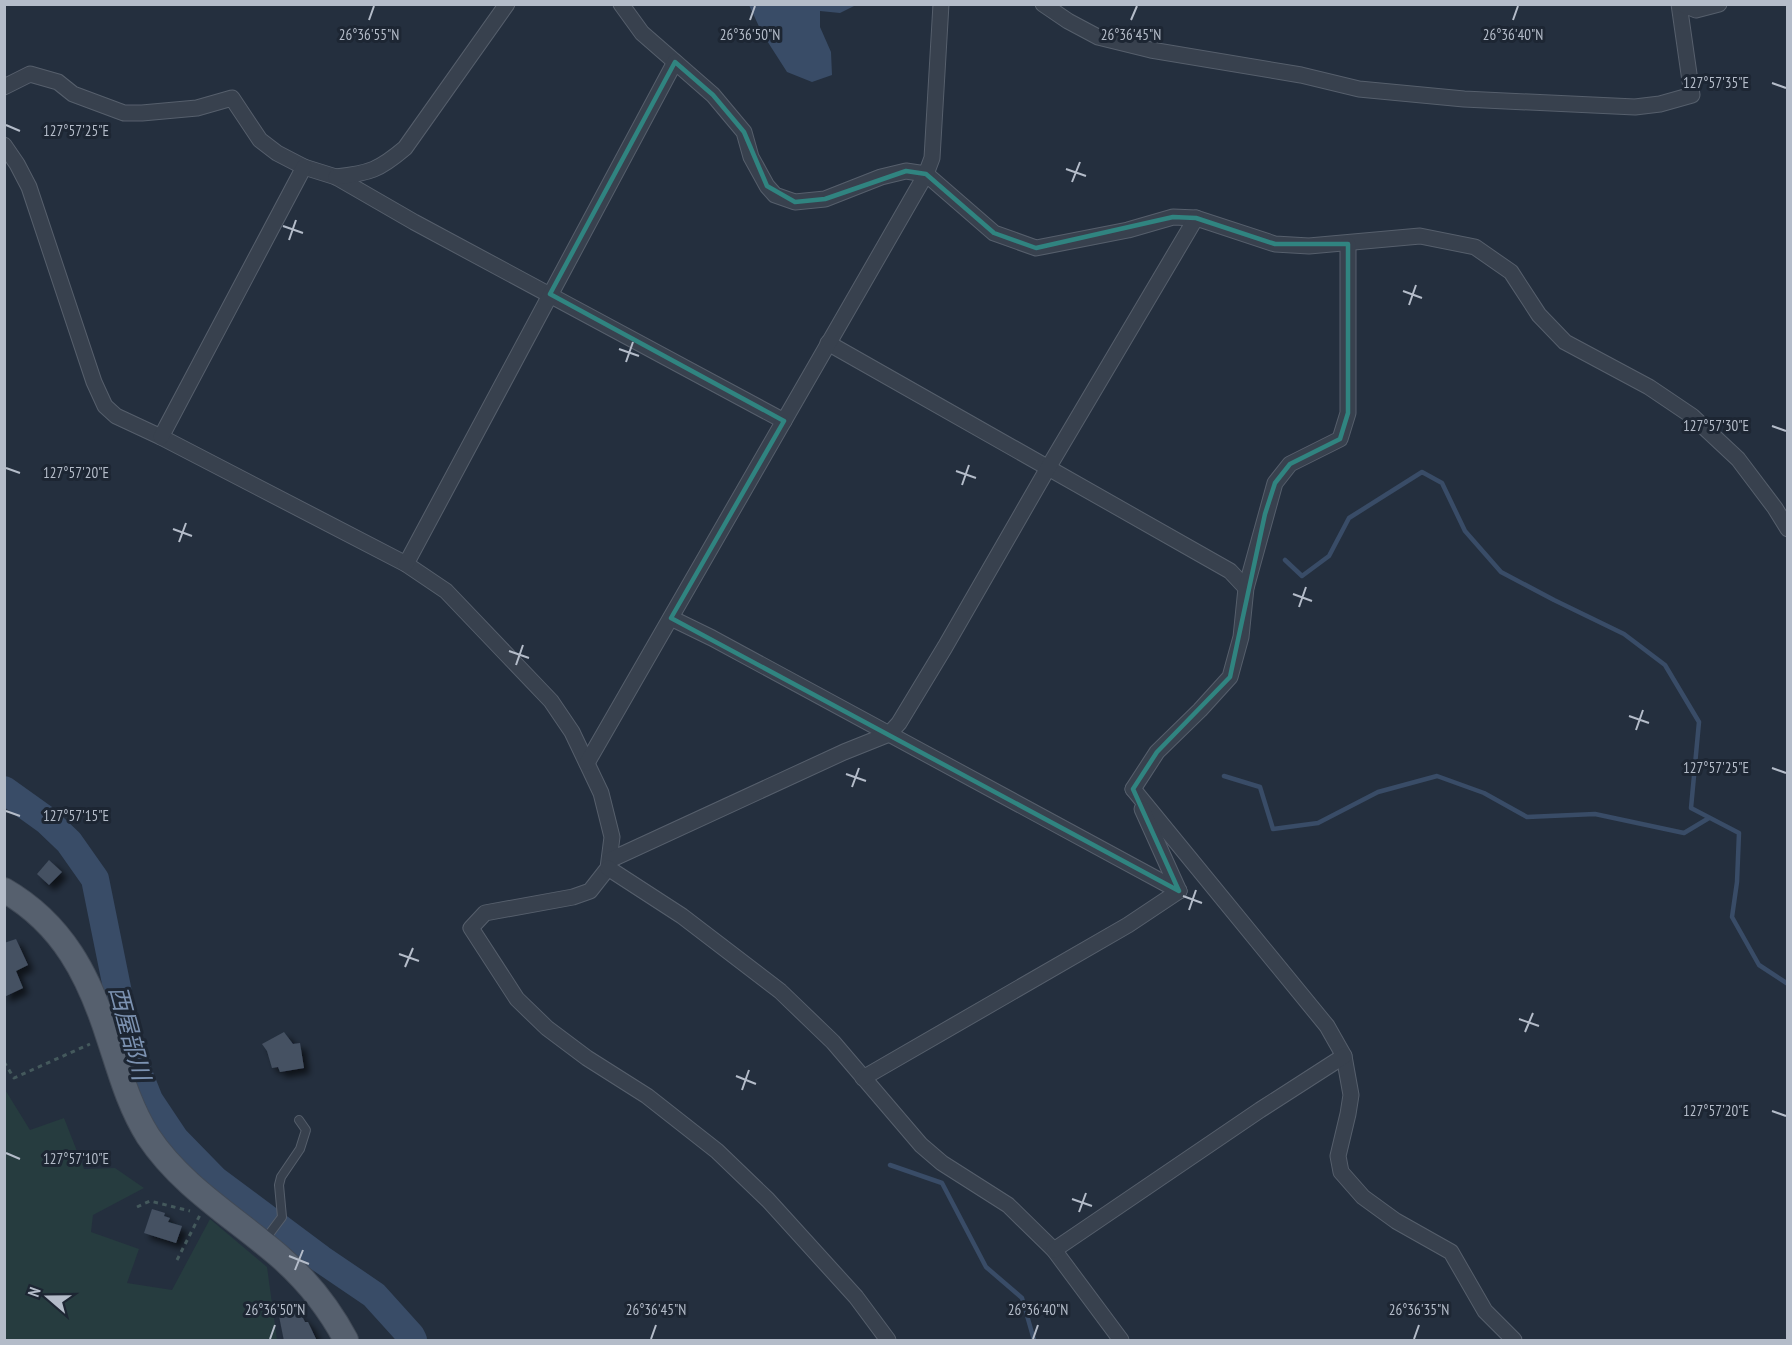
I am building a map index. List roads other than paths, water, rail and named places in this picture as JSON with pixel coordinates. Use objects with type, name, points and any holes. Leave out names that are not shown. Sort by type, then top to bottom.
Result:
[{"type":"main road","points":[[4,890],[35,910],[49,924],[78,962],[95,998],[136,1116],[149,1138],[189,1183],[206,1208],[265,1239],[304,1280],[334,1318],[345,1341]]},
{"type":"street","points":[[336,177],[366,173],[386,165],[405,148],[507,4]]},
{"type":"street","points":[[621,4],[642,33],[713,95],[744,132],[751,157],[766,186],[776,195],[795,202],[825,199],[881,177],[906,171],[926,174],[994,233],[1036,248],[1128,230],[1173,218],[1196,218],[1275,244],[1309,246],[1348,244],[1394,237],[1420,236],[1475,247],[1511,272],[1539,315],[1565,342],[1649,387],[1692,416],[1738,459],[1788,529]]},
{"type":"street","points":[[587,763],[926,174],[932,158],[941,4]]},
{"type":"street","points":[[1043,4],[1098,37],[1151,50],[1301,75],[1359,89],[1464,99],[1635,107],[1660,104],[1692,95],[1681,4],[1696,10],[1719,4]]},
{"type":"street","points":[[406,564],[675,62]]},
{"type":"street","points":[[4,87],[30,74],[58,82],[73,94],[124,113],[197,108],[232,98],[260,140],[277,153],[304,167],[336,177],[414,222],[784,421]]},
{"type":"street","points":[[4,145],[29,187],[94,382],[105,406],[116,416],[406,564],[446,591],[551,701],[572,732],[601,793],[612,837],[609,864],[590,891],[573,897],[485,913],[471,928],[517,999],[547,1028],[587,1058],[647,1096],[717,1151],[768,1200],[856,1297],[888,1341]]},
{"type":"street","points":[[161,438],[304,167]]},
{"type":"street","points":[[609,864],[844,752],[889,735],[899,723],[945,647],[1196,218]]},
{"type":"street","points":[[1133,789],[1156,752],[1200,711],[1230,677],[1241,637],[1246,588],[1275,483],[1290,464],[1340,439],[1348,413],[1348,244]]},
{"type":"street","points":[[828,343],[1230,571],[1246,588]]},
{"type":"street","points":[[671,618],[1179,891]]},
{"type":"street","points":[[1133,789],[1179,891]]},
{"type":"street","points":[[1133,789],[1327,1026],[1344,1056],[1351,1095],[1338,1156],[1341,1172],[1363,1197],[1396,1221],[1451,1252],[1485,1311],[1514,1341]]},
{"type":"street","points":[[609,864],[780,991],[833,1042],[921,1146],[942,1163],[1008,1205],[1054,1250],[1121,1341]]},
{"type":"street","points":[[863,1078],[1128,925],[1179,891]]},
{"type":"street","points":[[1054,1250],[1260,1110],[1344,1056]]},
{"type":"lane","points":[[265,1239],[282,1217],[279,1185],[281,1177],[300,1149],[306,1130],[299,1120]]},
{"type":"water","points":[[749,5],[856,5],[840,13],[820,11],[820,27],[831,52],[832,75],[812,82],[787,72],[762,33]]},
{"type":"waterway","points":[[1285,560],[1302,576],[1329,556],[1349,518],[1422,472],[1442,483],[1465,531],[1501,572],[1624,634],[1665,665],[1699,722],[1691,808],[1739,833],[1737,882],[1732,917],[1759,965],[1788,984]]},
{"type":"waterway","points":[[1224,776],[1260,787],[1273,829],[1318,823],[1378,792],[1437,776],[1484,793],[1527,817],[1595,814],[1684,833],[1709,818]]},
{"type":"waterway","name":"西屋部川","points":[[4,790],[46,820],[69,842],[95,879],[130,1052],[149,1100],[175,1139],[215,1180],[321,1259],[374,1295],[413,1340]]},
{"type":"waterway","points":[[890,1165],[942,1183],[986,1267],[1022,1298],[1034,1340]]}]
